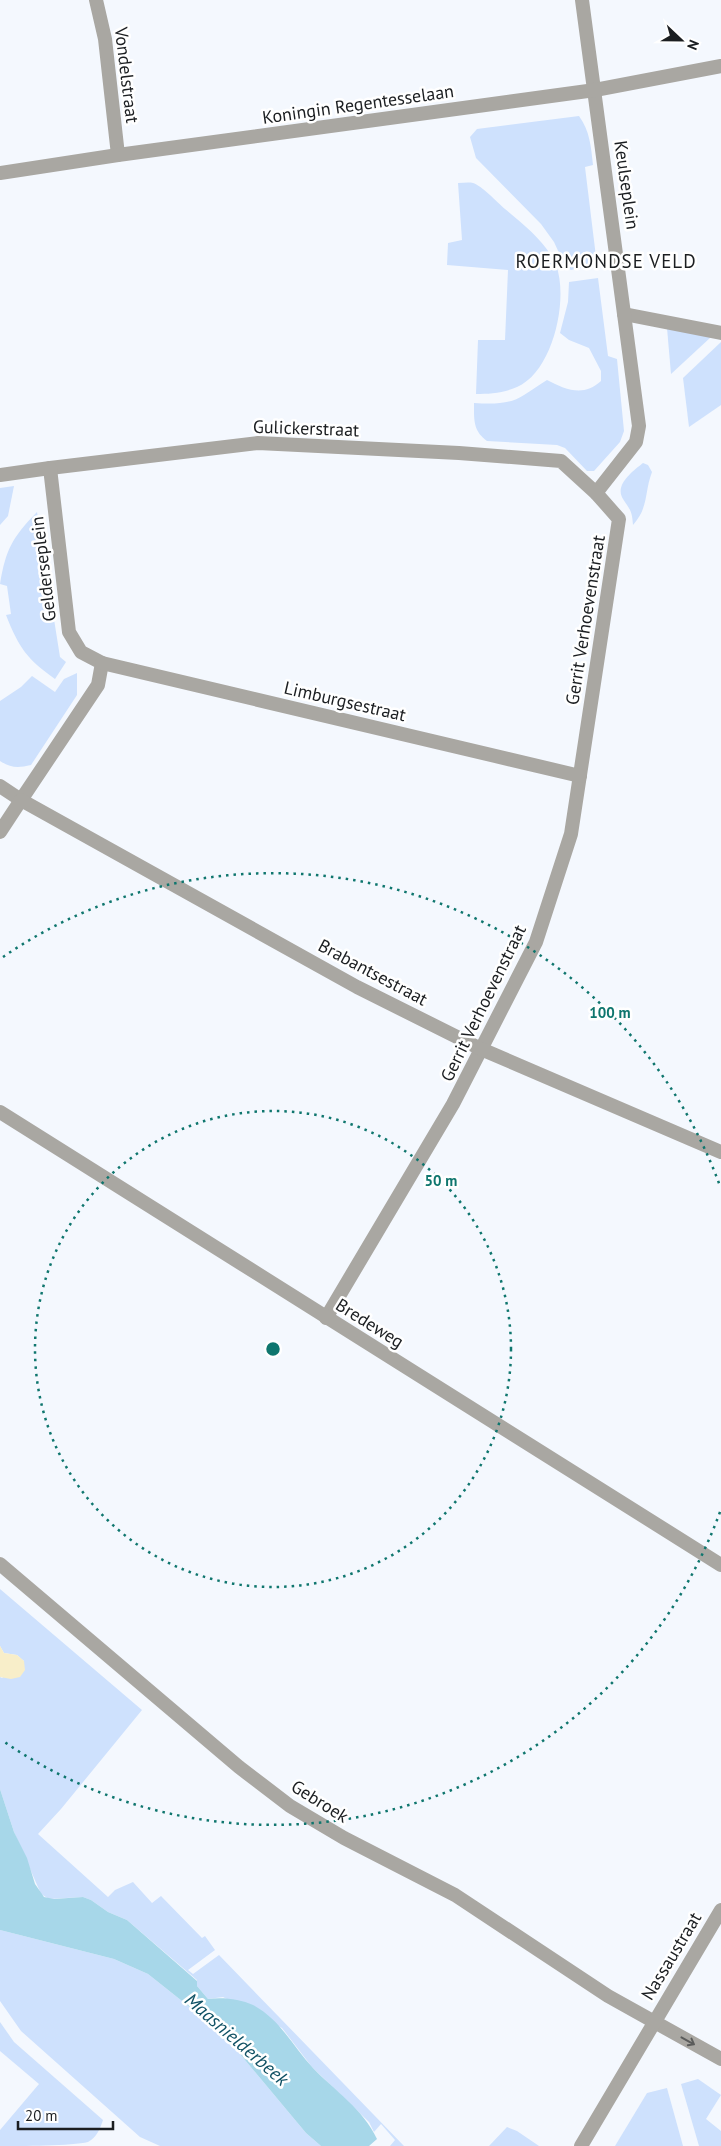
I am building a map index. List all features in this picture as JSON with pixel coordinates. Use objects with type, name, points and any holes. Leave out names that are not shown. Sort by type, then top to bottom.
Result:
[{"type":"street","name":"Vondelstraat","points":[[96,0],[105,39],[118,155]]},
{"type":"street","name":"Keulseplein","points":[[582,0],[639,426],[636,442],[596,493]]},
{"type":"street","name":"Koningin Regentesselaan","points":[[0,173],[118,155],[595,90],[721,66]]},
{"type":"street","points":[[624,314],[721,333]]},
{"type":"street","name":"Gulickerstraat","points":[[50,468],[258,443],[459,453],[561,461]]},
{"type":"street","name":"Gerrit Verhoevenstraat","points":[[326,1318],[453,1104],[536,942],[571,834],[619,519],[596,493],[561,461]]},
{"type":"street","points":[[0,475],[50,468]]},
{"type":"street","name":"Gelderseplein","points":[[50,468],[69,632],[81,652],[102,663]]},
{"type":"street","points":[[0,832],[98,685],[102,663]]},
{"type":"street","name":"Limburgsestraat","points":[[102,663],[580,776]]},
{"type":"street","points":[[0,786],[21,800]]},
{"type":"street","name":"Brabantsestraat","points":[[21,800],[358,987],[481,1049],[721,1152]]},
{"type":"street","name":"Bredeweg","points":[[0,1112],[721,1564]]},
{"type":"street","name":"Gebroek","points":[[0,1564],[239,1767],[290,1806],[344,1838],[455,1894],[608,1996],[721,2059]]},
{"type":"street","name":"Nassaustraat","points":[[581,2146],[721,1910]]},
{"type":"shaded area","points":[[579,116],[588,133],[592,152],[593,165],[585,167],[597,265],[571,270],[566,268],[554,242],[541,224],[476,158],[470,137],[477,129]]},
{"type":"shaded area","points":[[458,183],[476,184],[527,228],[552,257],[560,279],[559,315],[549,351],[530,379],[517,387],[502,392],[476,394],[478,340],[505,340],[508,270],[447,265],[448,243],[462,240]]},
{"type":"shaded area","points":[[598,278],[608,356],[617,359],[624,431],[620,442],[594,471],[587,471],[565,448],[557,445],[487,441],[477,429],[474,420],[474,403],[493,404],[512,401],[547,380],[561,387],[575,390],[588,389],[601,381],[601,371],[589,348],[569,340],[560,333],[568,302],[569,282]]},
{"type":"shaded area","points":[[667,328],[711,337],[671,374]]},
{"type":"shaded area","points":[[721,342],[721,405],[689,427],[683,378]]},
{"type":"shaded area","points":[[643,463],[648,465],[652,472],[642,512],[633,525],[631,513],[623,499],[621,489],[626,479]]},
{"type":"shaded area","points":[[14,486],[8,516],[0,525],[0,488]]},
{"type":"shaded area","points":[[37,512],[60,657],[66,662],[55,679],[31,659],[15,636],[6,615],[11,614],[7,586],[0,584],[11,545]]},
{"type":"shaded area","points":[[77,673],[77,695],[31,765],[15,767],[0,761],[0,701],[21,687],[32,676],[55,692],[64,679]]},
{"type":"shaded area","points":[[0,1589],[142,1710],[61,1809],[38,1834],[108,1897],[115,1890],[133,1882],[152,1903],[161,1896],[202,1938],[205,1936],[215,1950],[188,1970],[193,1974],[219,1955],[404,2146],[390,2146],[395,2140],[381,2124],[374,2132],[369,2122],[312,2067],[282,2028],[223,1997],[208,1999],[197,1986],[197,1980],[127,1920],[108,1912],[91,1900],[83,1897],[49,1899],[41,1894],[14,1832],[0,1789],[0,1677],[2,1678],[24,1661],[17,1655],[4,1653],[0,1646]]},
{"type":"shaded area","points":[[0,1930],[114,1959],[148,1974],[216,2028],[230,2042],[306,2133],[321,2146],[160,2146],[140,2137],[21,2031],[0,2001]]},
{"type":"shaded area","points":[[0,2022],[14,2042],[103,2120],[94,2138],[88,2142],[71,2144],[0,2146],[0,2130],[39,2084],[0,2051]]},
{"type":"shaded area","points":[[698,2079],[721,2095],[706,2119],[721,2131],[721,2146],[699,2146],[681,2084]]},
{"type":"shaded area","points":[[667,2088],[683,2146],[615,2146],[647,2093]]},
{"type":"shaded area","points":[[507,2127],[517,2131],[539,2146],[489,2146]]},
{"type":"sand","points":[[0,1646],[4,1653],[17,1655],[24,1661],[25,1670],[20,1677],[11,1679],[0,1677]]},
{"type":"water","name":"Maasnielderbeek","points":[[0,1789],[14,1832],[27,1858],[35,1884],[44,1897],[54,1899],[83,1897],[91,1900],[108,1912],[127,1920],[197,1981],[197,1986],[208,1999],[225,1998],[237,2000],[253,2005],[263,2011],[279,2026],[313,2068],[356,2109],[377,2139],[369,2146],[321,2146],[306,2133],[230,2042],[216,2028],[148,1974],[114,1959],[0,1930]]},
{"type":"district","name":"ROERMONDSE VELD","points":[[606,261]]}]
